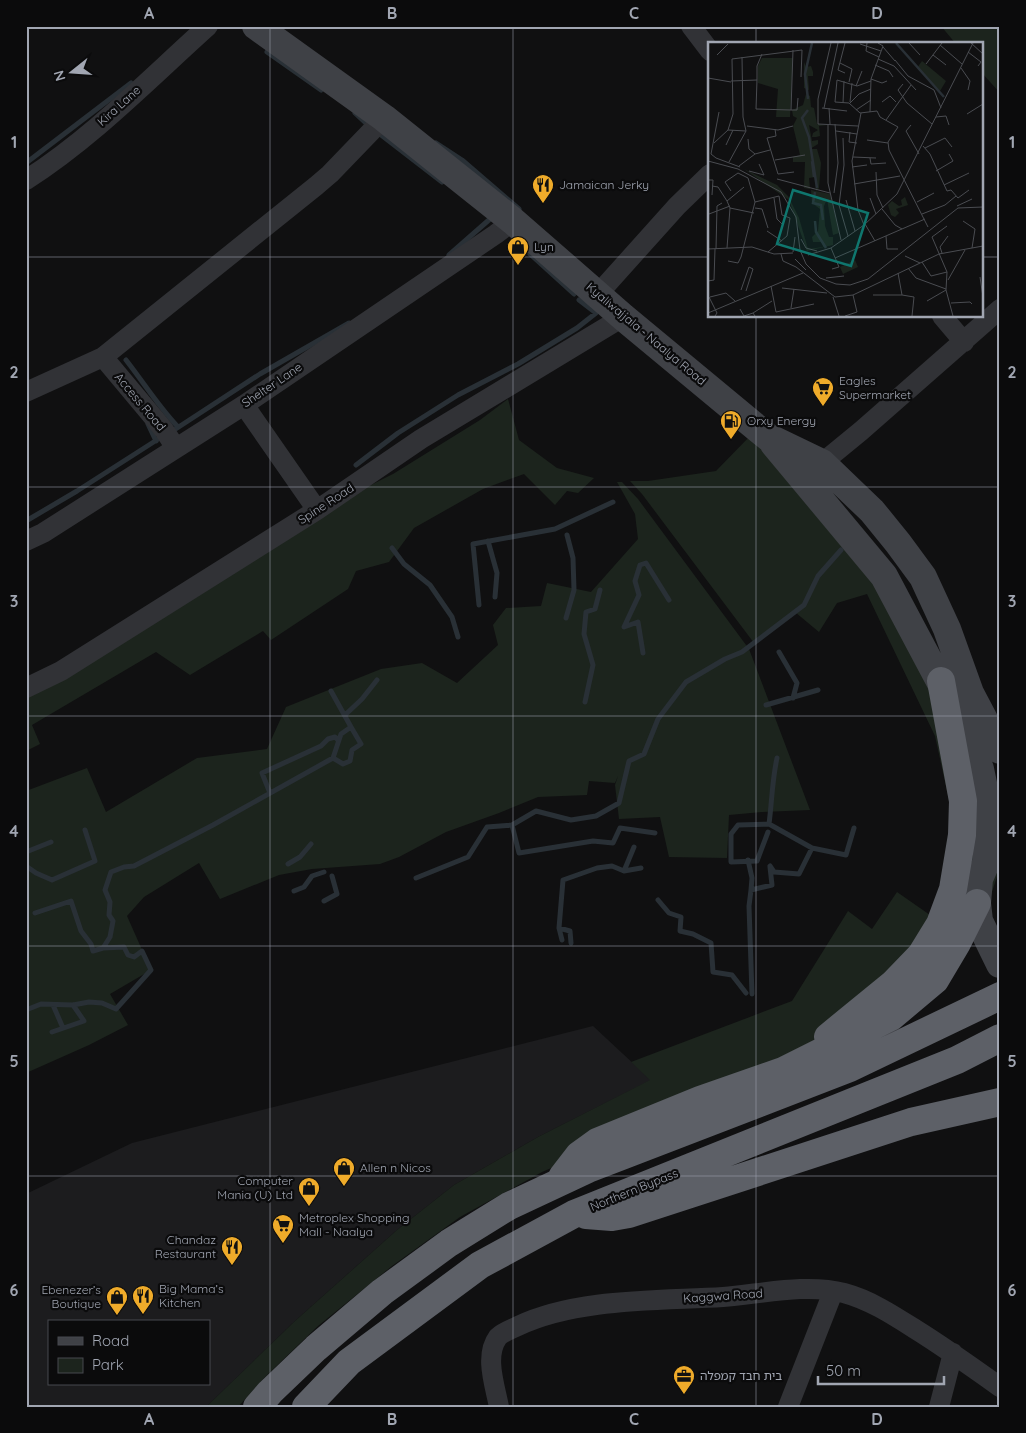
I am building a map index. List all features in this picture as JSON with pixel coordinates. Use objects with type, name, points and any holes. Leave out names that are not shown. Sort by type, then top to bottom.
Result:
[{"type":"highway","points":[[783,1071],[894,983],[921,955],[940,924],[953,890],[962,835],[963,801],[941,682]]},
{"type":"highway","points":[[557,1184],[579,1155],[597,1142],[700,1100],[783,1071],[891,1017],[935,980],[977,904]]},
{"type":"highway","points":[[257,1407],[316,1348],[382,1292],[464,1234],[509,1206],[588,1169],[850,1068],[1000,996]]},
{"type":"highway","name":"Northern Bypass","points":[[306,1407],[349,1362],[480,1265],[574,1214],[957,1060],[1000,1038]]},
{"type":"highway","points":[[574,1214],[612,1217],[630,1214],[911,1122],[1000,1102]]},
{"type":"highway","points":[[962,1110],[1000,1112]]},
{"type":"main road","name":"Kyaliwajjala - Naalya Road","points":[[256,26],[505,226],[598,294],[768,437],[822,463],[872,511],[898,542],[923,577],[947,629],[970,693],[1000,750]]},
{"type":"main road","points":[[768,437],[884,576],[961,721],[980,769],[989,812],[993,857],[980,879],[977,904],[979,921],[1000,964]]},
{"type":"street","name":"Kira Lane","points":[[26,180],[54,162],[93,130],[208,26]]},
{"type":"street","points":[[692,26],[708,48]]},
{"type":"street","points":[[26,392],[103,357],[316,186],[377,125]]},
{"type":"street","points":[[598,294],[677,206],[708,176]]},
{"type":"street","name":"Shelter Lane","points":[[26,541],[43,533],[170,439],[244,405],[505,226]]},
{"type":"street","points":[[822,463],[1000,309]]},
{"type":"street","name":"Spine Road","points":[[26,688],[61,671],[317,510],[421,440],[623,316]]},
{"type":"street","points":[[944,318],[964,342]]},
{"type":"street","name":"Access Road","points":[[103,357],[170,439]]},
{"type":"street","points":[[244,405],[317,510]]},
{"type":"street","name":"Kaggwa Road","points":[[499,1407],[491,1362],[492,1347],[500,1335],[531,1320],[570,1309],[627,1302],[779,1291],[812,1290],[844,1293],[892,1314],[953,1353],[1000,1387]]},
{"type":"street","points":[[788,1407],[833,1292]]},
{"type":"street","points":[[938,1407],[953,1353]]},
{"type":"shaded area","points":[[593,1026],[651,1080],[538,1137],[454,1185],[397,1230],[295,1321],[206,1407],[26,1407],[26,1194],[132,1143]]},
{"type":"green space","points":[[941,26],[1000,26],[1000,93],[984,75],[984,42],[954,42]]},
{"type":"green space","points":[[508,399],[519,440],[557,468],[594,478],[578,493],[567,491],[555,505],[524,474],[483,489],[414,528],[389,562],[356,571],[348,589],[271,640],[263,631],[190,675],[156,652],[32,725],[40,744],[26,751],[26,693],[323,509],[393,474],[480,420]]},
{"type":"green space","points":[[752,434],[910,605],[1000,867],[990,898],[949,979],[604,1145],[542,1172],[460,1217],[392,1266],[318,1326],[264,1378],[238,1407],[206,1407],[295,1321],[397,1230],[454,1185],[538,1137],[650,1080],[631,1062],[792,1001],[848,911],[872,929],[897,892],[930,915],[953,859],[952,814],[935,736],[867,594],[837,603],[819,632],[795,612],[754,643],[642,494],[630,481],[648,481],[716,471]]},
{"type":"green space","points":[[617,482],[622,482],[638,499],[749,649],[810,810],[729,815],[727,858],[669,857],[660,817],[619,819],[615,785],[618,776],[615,783],[589,781],[587,795],[538,797],[446,832],[399,857],[380,864],[312,869],[279,875],[220,899],[199,863],[144,897],[127,916],[151,970],[110,994],[128,1025],[26,1073],[26,826],[29,825],[26,812],[26,791],[87,768],[106,812],[197,758],[267,749],[286,707],[381,669],[422,663],[457,683],[498,645],[493,625],[506,608],[541,606],[547,583],[591,592],[638,539],[635,514]]},
{"type":"waterway","points":[[267,52],[321,90]]},
{"type":"waterway","points":[[26,163],[131,83]]},
{"type":"waterway","points":[[355,113],[369,126]]},
{"type":"waterway","points":[[376,131],[442,182]]},
{"type":"waterway","points":[[436,143],[462,160],[519,209]]},
{"type":"waterway","points":[[449,255],[490,219]]},
{"type":"waterway","points":[[530,254],[574,294]]},
{"type":"waterway","points":[[356,465],[398,433],[458,395],[518,364],[577,328],[596,313],[579,300]]},
{"type":"waterway","points":[[171,432],[260,374],[349,323]]},
{"type":"waterway","points":[[126,360],[178,427]]},
{"type":"waterway","points":[[148,424],[156,441]]},
{"type":"waterway","points":[[26,521],[163,436]]},
{"type":"waterway","points":[[479,605],[473,544],[555,529],[613,502]]},
{"type":"waterway","points":[[566,618],[574,590],[573,558],[567,535]]},
{"type":"waterway","points":[[488,541],[497,573],[495,597]]},
{"type":"waterway","points":[[392,548],[404,564],[430,585],[452,617],[458,637]]},
{"type":"waterway","points":[[416,878],[468,857],[487,827],[512,825],[536,811],[571,820],[596,816],[619,803],[629,761],[644,754],[658,719],[686,682],[725,659],[742,652],[804,605],[818,576],[841,550]]},
{"type":"waterway","points":[[643,653],[638,622],[624,627],[639,595],[635,581],[640,565],[646,563],[669,600]]},
{"type":"waterway","points":[[585,702],[593,665],[584,634],[586,612],[595,609],[600,590]]},
{"type":"waterway","points":[[779,652],[797,683],[793,698]]},
{"type":"waterway","points":[[345,715],[362,699],[377,680]]},
{"type":"waterway","points":[[766,705],[818,690]]},
{"type":"waterway","points":[[331,691],[351,727]]},
{"type":"waterway","points":[[26,1010],[41,1004],[73,1005],[89,1002],[102,1003],[116,1009],[151,970],[142,951],[134,957],[128,955],[124,947],[103,948],[110,937],[113,921],[109,915],[110,902],[105,890],[111,872],[124,867],[134,866],[213,825],[333,758],[343,764],[350,761],[352,750],[361,744],[351,727],[341,734],[333,758]]},
{"type":"waterway","points":[[270,793],[262,773],[321,746],[328,739],[335,737],[338,740]]},
{"type":"waterway","points":[[769,824],[777,758]]},
{"type":"waterway","points":[[768,832],[757,861],[731,862],[731,834],[738,825],[769,824],[812,848],[846,855],[854,828]]},
{"type":"waterway","points":[[512,825],[519,853],[593,841],[613,843],[620,828],[655,833]]},
{"type":"waterway","points":[[26,866],[52,880],[95,861],[85,830]]},
{"type":"waterway","points":[[26,852],[51,842]]},
{"type":"waterway","points":[[288,864],[300,857],[311,844]]},
{"type":"waterway","points":[[624,871],[634,847]]},
{"type":"waterway","points":[[770,866],[774,872],[799,874],[812,848]]},
{"type":"waterway","points":[[748,860],[752,878],[751,890]]},
{"type":"waterway","points":[[562,940],[559,928],[563,880],[597,868],[612,866],[624,871],[641,868]]},
{"type":"waterway","points":[[752,994],[749,906],[751,890],[772,885],[770,867]]},
{"type":"waterway","points":[[294,891],[304,887],[312,876],[324,872]]},
{"type":"waterway","points":[[324,901],[337,894],[332,876]]},
{"type":"waterway","points":[[658,900],[669,913],[681,917],[680,931],[693,934],[711,943],[713,972],[732,975],[746,993]]},
{"type":"waterway","points":[[35,913],[71,901],[81,931],[91,944],[93,951],[103,948]]},
{"type":"waterway","points":[[559,928],[570,931],[571,943]]},
{"type":"waterway","points":[[53,1005],[63,1028]]},
{"type":"waterway","points":[[52,1032],[84,1021],[73,1005]]},
{"type":"place","name":"Jamaican Jerky","points":[[543,204]]},
{"type":"place","name":"Lyn","points":[[518,266]]},
{"type":"place","name":"Eagles Supermarket","points":[[823,407]]},
{"type":"place","name":"Orxy Energy","points":[[731,440]]},
{"type":"place","name":"Allen n Nicos","points":[[344,1187]]},
{"type":"place","name":"Computer Mania (U) Ltd","points":[[309,1207]]},
{"type":"place","name":"Metroplex Shopping Mall - Naalya","points":[[283,1244]]},
{"type":"place","name":"Chandaz Restaurant","points":[[232,1266]]},
{"type":"place","name":"Big Mama’s Kitchen","points":[[143,1315]]},
{"type":"place","name":"Ebenezer’s Boutique","points":[[117,1316]]},
{"type":"place","name":"בית חבד קמפלה","points":[[684,1395]]}]
